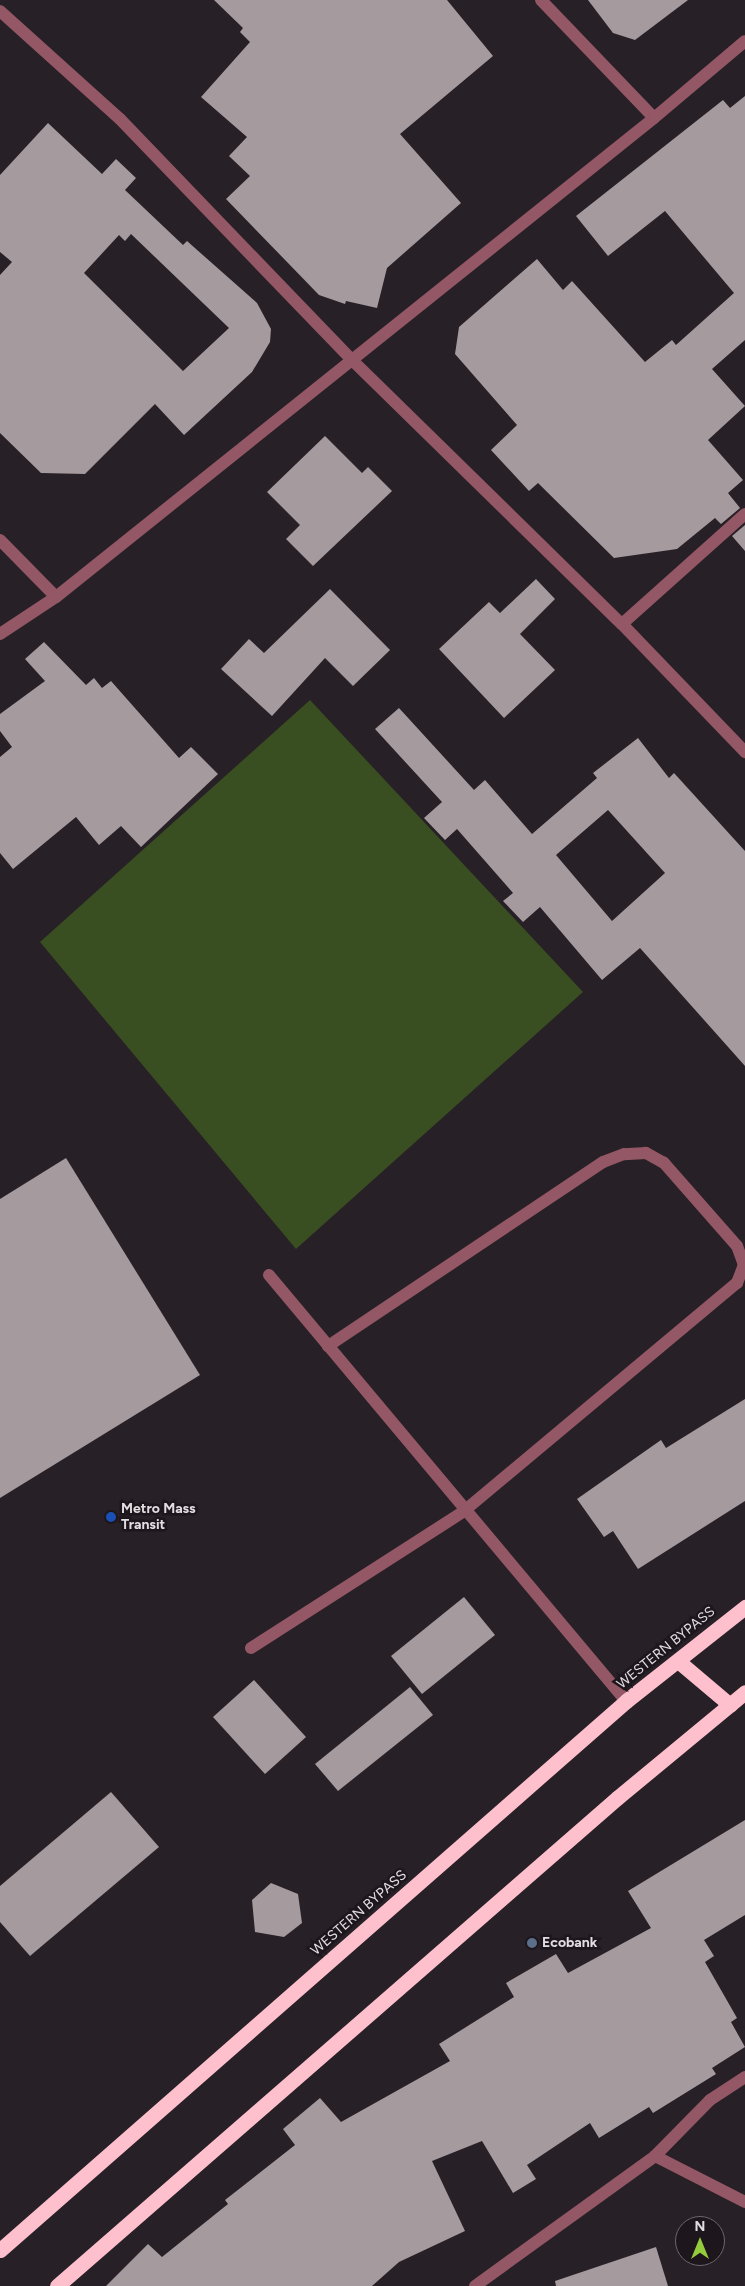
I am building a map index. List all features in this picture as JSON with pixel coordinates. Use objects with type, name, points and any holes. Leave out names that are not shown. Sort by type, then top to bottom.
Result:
[{"type":"highway","name":"WESTERN BYPASS","points":[[0,2250],[626,1701],[745,1607]]},
{"type":"highway","points":[[678,1661],[730,1705]]},
{"type":"highway","points":[[57,2286],[617,1798],[745,1692]]},
{"type":"street","points":[[541,0],[654,118]]},
{"type":"street","points":[[0,11],[120,119],[351,359],[622,624],[745,752]]},
{"type":"street","points":[[0,634],[56,597],[654,118],[745,41]]},
{"type":"street","points":[[622,624],[745,514]]},
{"type":"street","points":[[0,540],[56,597]]},
{"type":"street","points":[[251,1648],[464,1511],[737,1283],[744,1265],[737,1246],[664,1163],[646,1153],[624,1154],[603,1162],[328,1346]]},
{"type":"street","points":[[269,1275],[464,1511],[626,1701]]},
{"type":"street","points":[[475,2286],[655,2156],[710,2100],[745,2077]]},
{"type":"street","points":[[655,2156],[745,2202]]},
{"type":"green space","points":[[310,700],[583,992],[296,1249],[40,942]]},
{"type":"building","points":[[214,0],[447,0],[493,56],[400,134],[461,203],[387,268],[377,308],[346,301],[345,304],[319,295],[226,199],[250,176],[229,156],[247,137],[201,97],[250,42],[240,32],[243,28]]},
{"type":"building","points":[[588,0],[688,0],[635,40],[613,33]]},
{"type":"building","points":[[745,96],[745,340],[712,369],[745,406],[708,440],[743,480],[728,493],[740,508],[721,524],[715,518],[677,549],[614,558],[538,483],[529,491],[491,450],[517,425],[455,354],[459,327],[537,259],[563,290],[572,281],[645,362],[672,340],[676,345],[734,293],[665,211],[608,256],[576,216],[723,100],[730,108]]},
{"type":"building","points":[[48,123],[102,174],[116,159],[136,178],[125,190],[183,245],[187,241],[257,303],[271,329],[270,342],[252,372],[184,435],[155,404],[85,474],[41,473],[0,433],[0,275],[12,262],[0,252],[0,175]],"holes":[[[131,234],[229,328],[183,371],[84,273],[119,235],[125,241]]]},
{"type":"building","points":[[325,436],[362,473],[368,467],[392,491],[313,566],[286,539],[300,525],[267,492]]},
{"type":"building","points":[[745,525],[745,551],[732,536]]},
{"type":"building","points":[[536,579],[555,599],[520,634],[555,670],[504,718],[439,649],[489,602],[500,613]]},
{"type":"building","points":[[330,589],[390,650],[353,686],[325,658],[272,716],[221,669],[249,639],[264,653]]},
{"type":"building","points":[[44,642],[86,685],[94,678],[102,688],[111,681],[179,758],[191,747],[218,774],[141,847],[121,826],[99,845],[76,817],[13,869],[0,853],[0,757],[12,747],[0,731],[0,714],[45,681],[25,659]]},
{"type":"building","points":[[399,708],[474,790],[485,780],[532,834],[597,778],[593,773],[638,738],[669,778],[674,773],[745,851],[745,1066],[640,948],[602,980],[540,907],[523,922],[503,901],[513,893],[457,829],[445,840],[424,818],[442,802],[375,729]],"holes":[[[608,810],[665,873],[612,921],[556,855]]]},
{"type":"building","points":[[66,1158],[200,1375],[0,1498],[0,1199]]},
{"type":"building","points":[[745,1399],[745,1501],[638,1569],[613,1531],[604,1537],[577,1499],[661,1440],[666,1448]]},
{"type":"building","points":[[464,1597],[495,1635],[422,1694],[391,1656]]},
{"type":"building","points":[[254,1680],[306,1737],[265,1774],[213,1717]]},
{"type":"building","points":[[410,1687],[433,1715],[338,1791],[315,1764]]},
{"type":"building","points":[[111,1792],[159,1847],[30,1956],[0,1922],[0,1886]]},
{"type":"building","points":[[745,1820],[745,1915],[704,1940],[714,1956],[705,1962],[737,2018],[731,2022],[745,2047],[712,2068],[716,2074],[653,2113],[649,2107],[599,2138],[590,2123],[527,2165],[536,2179],[513,2193],[482,2141],[432,2161],[465,2231],[399,2262],[372,2286],[106,2286],[148,2244],[162,2257],[228,2204],[225,2200],[295,2145],[283,2129],[320,2098],[341,2122],[450,2061],[439,2044],[514,1997],[506,1983],[556,1954],[568,1973],[651,1928],[628,1891]]},
{"type":"building","points":[[271,1883],[298,1894],[302,1923],[284,1937],[255,1932],[252,1900]]},
{"type":"building","points":[[656,2247],[668,2286],[556,2286],[555,2281]]},
{"type":"place","name":"Metro Mass Transit","points":[[111,1517]]},
{"type":"place","name":"Ecobank","points":[[532,1943]]}]
